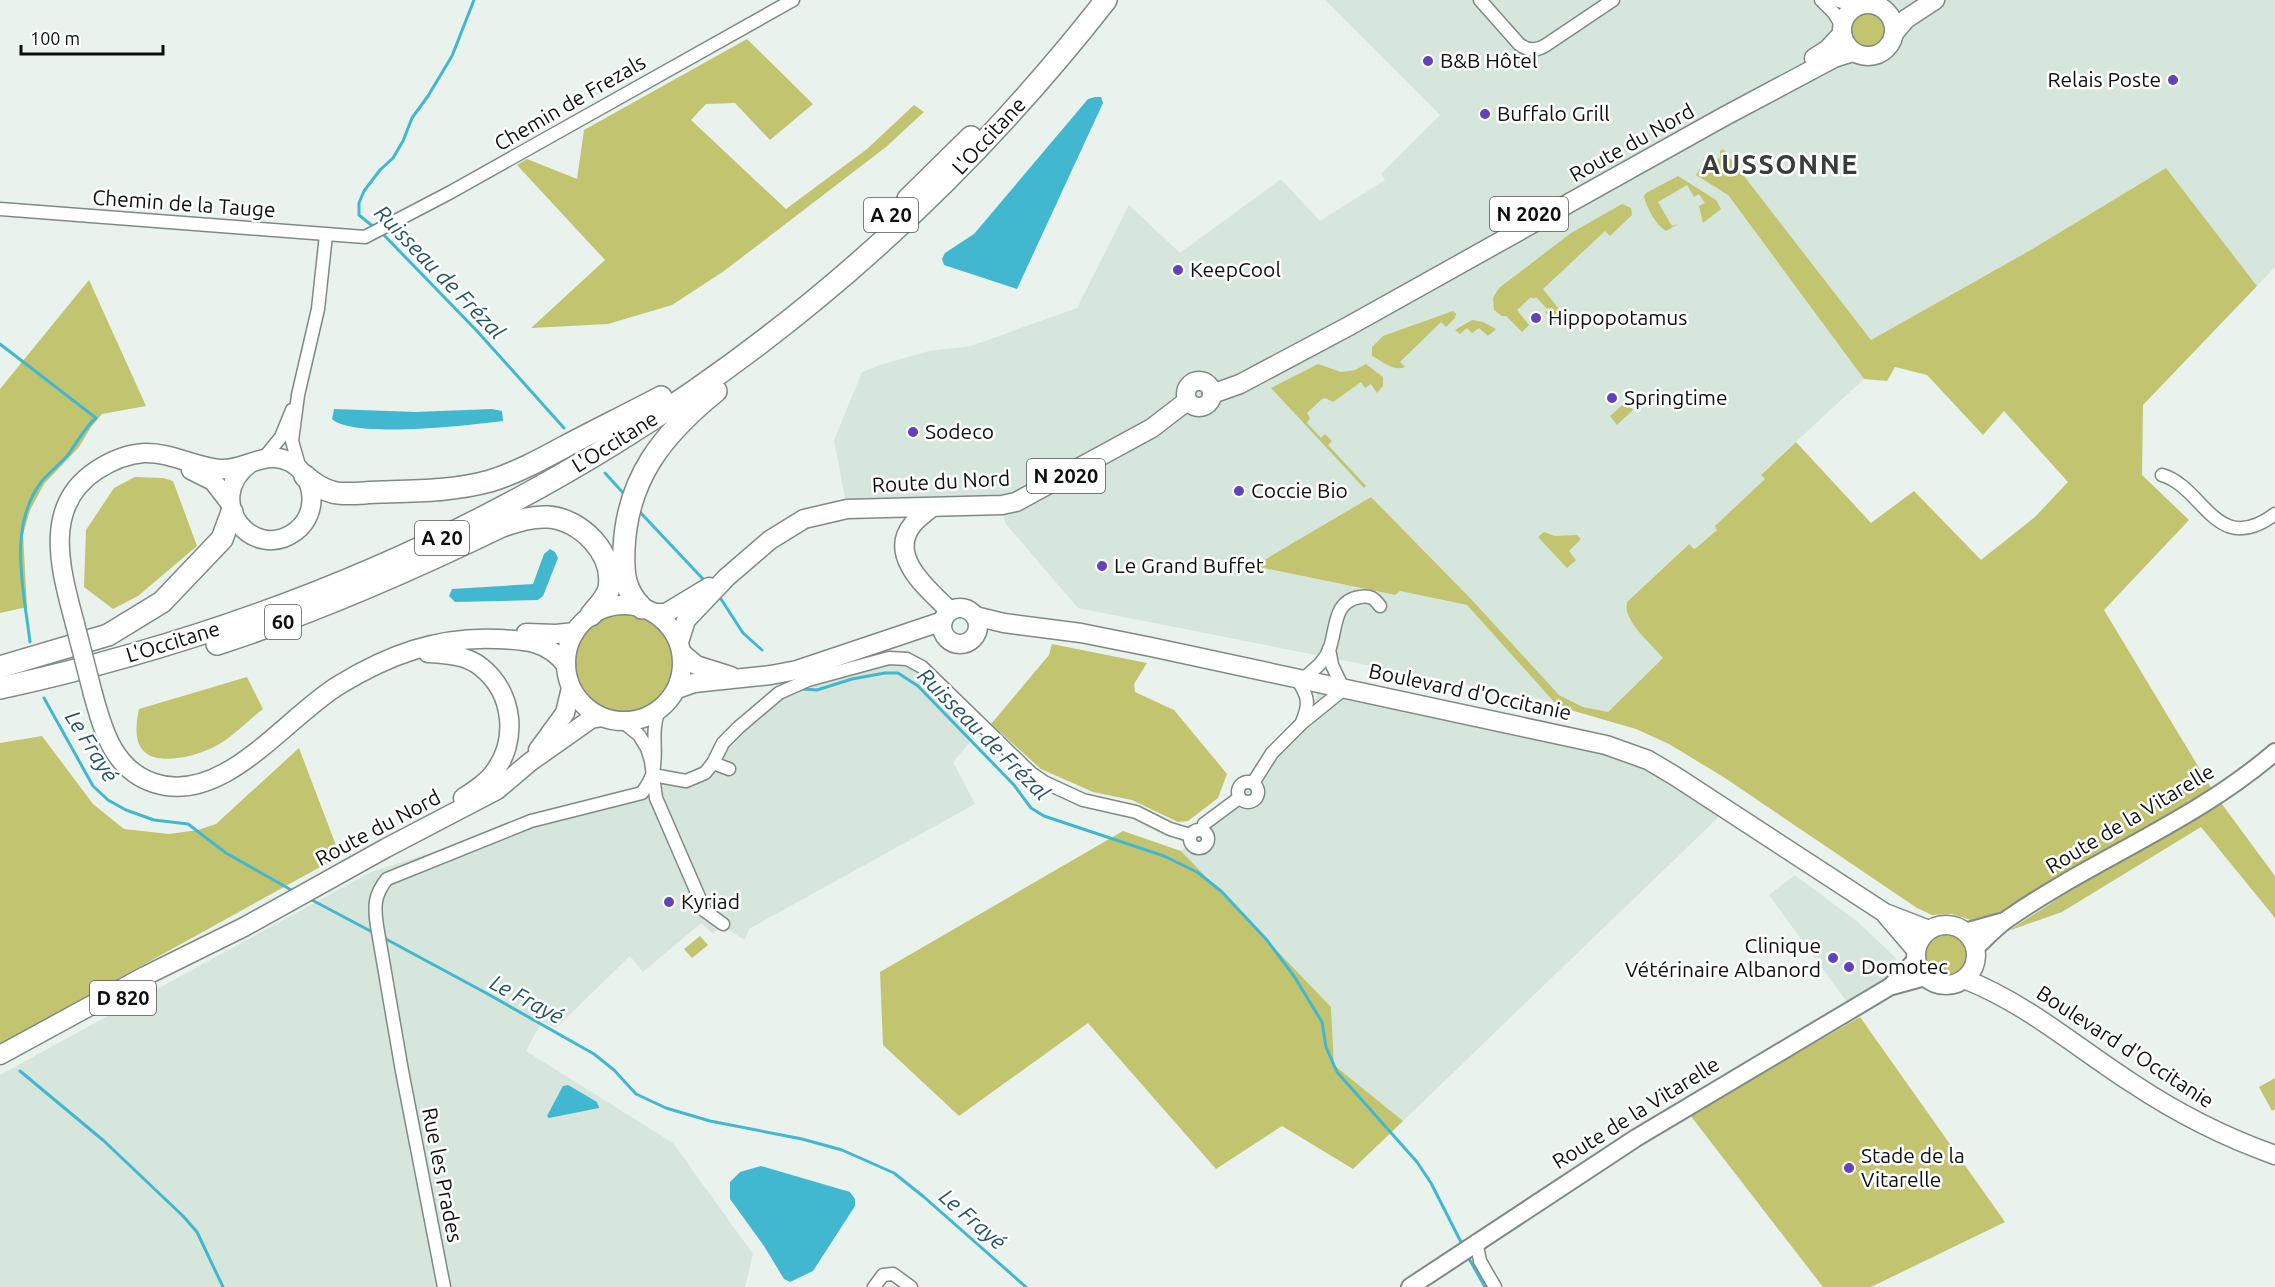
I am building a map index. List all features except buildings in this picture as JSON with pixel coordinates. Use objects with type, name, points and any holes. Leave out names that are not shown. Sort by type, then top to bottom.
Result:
[{"type":"highway","name":"L'Occitane","points":[[0,673],[99,649],[222,612],[359,560],[429,528],[527,478],[597,438],[713,361],[781,310],[900,207],[971,136],[1038,62],[1089,0]]},
{"type":"highway","name":"L'Occitane","points":[[0,688],[170,644],[282,606],[363,574],[456,532],[534,491],[621,440],[718,374],[805,308],[867,256],[954,174],[1046,74],[1106,0]]},
{"type":"highway","points":[[648,610],[629,592],[625,582],[623,560],[631,502],[649,461],[674,429],[700,403],[749,363],[805,308]]},
{"type":"highway","points":[[302,473],[326,492],[341,494],[457,488],[490,481],[523,469],[661,397]]},
{"type":"highway","points":[[0,667],[108,635],[162,602],[222,539],[231,508]]},
{"type":"highway","name":"60","points":[[37,680],[129,666],[211,646],[272,626],[390,579],[502,526],[532,518],[550,517],[566,522],[582,530],[603,553],[609,574],[609,587],[606,595],[591,615]]},
{"type":"main road","points":[[1921,0],[1899,10],[1885,9],[1874,4],[1856,6],[1846,15],[1842,30],[1848,47],[1863,56],[1876,56],[1889,46],[1895,32],[1906,19],[1935,0]]},
{"type":"main road","points":[[1885,9],[1892,19],[1895,32]]},
{"type":"main road","name":"Route du Nord","points":[[1211,390],[1822,53],[1842,30]]},
{"type":"main road","name":"Route du Nord","points":[[1211,390],[1240,384],[1349,326],[1725,116],[1834,58],[1853,52]]},
{"type":"main road","name":"Route du Nord","points":[[680,648],[686,621],[727,577],[770,540],[804,519],[847,509],[1002,505],[1024,499],[1152,428],[1187,400],[1186,389],[1194,381],[1203,381],[1211,390]]},
{"type":"main road","points":[[79,623],[69,567],[68,534],[77,507],[86,491],[95,483],[126,465],[144,462],[163,463],[198,473],[213,481],[244,530],[263,539],[285,538],[294,533],[308,517],[311,506],[310,485],[302,473],[289,462],[277,458],[256,461],[233,469],[218,469],[174,456],[142,453],[106,465],[89,475],[68,503],[59,532],[61,569],[79,623],[104,731],[119,760],[135,774],[168,787],[185,788],[201,784],[229,771],[336,687],[383,660],[408,650],[457,640],[483,638],[535,643],[550,648],[566,665]]},
{"type":"main road","points":[[231,508],[234,481],[256,461]]},
{"type":"main road","points":[[931,508],[912,526],[905,541],[905,558],[946,623]]},
{"type":"main road","name":"Route du Nord","points":[[648,610],[666,613],[727,577]]},
{"type":"main road","points":[[616,606],[648,610],[669,625],[680,648],[682,672],[677,689],[659,710],[642,719],[623,722],[602,717],[584,705],[571,688],[566,665],[568,648],[575,632],[591,615],[603,609],[616,606]]},
{"type":"main road","name":"Boulevard d'Occitanie","points":[[677,689],[694,683],[797,670],[946,623],[964,608],[976,623],[975,636],[965,643],[953,642],[946,623]]},
{"type":"main road","name":"Boulevard d'Occitanie","points":[[976,623],[1004,623],[1081,633],[1606,745],[1648,760],[1884,913],[1929,930]]},
{"type":"main road","points":[[97,693],[125,753],[138,766],[154,774],[185,779],[198,777],[224,764],[249,747],[331,680],[380,652],[427,638],[457,633],[482,631],[539,635],[575,632]]},
{"type":"main road","name":"Boulevard d'Occitanie","points":[[680,648],[696,665],[735,678]]},
{"type":"main road","points":[[336,687],[409,656],[427,652],[451,654],[480,666],[500,686],[508,709],[511,733],[504,756],[492,776],[470,793],[400,836],[386,848]]},
{"type":"main road","name":"Route du Nord","points":[[530,762],[564,713],[571,688]]},
{"type":"main road","name":"Route du Nord","points":[[0,1055],[145,976],[244,927],[386,848],[497,790],[530,762],[591,719],[602,717]]},
{"type":"main road","name":"Boulevard d'Occitanie","points":[[1884,913],[1916,955]]},
{"type":"main road","points":[[1948,925],[1965,932],[1972,939],[1976,954],[1972,971],[1964,979],[1948,985],[1932,982],[1925,976],[1916,955],[1923,935],[1929,930],[1948,925]]},
{"type":"main road","name":"Route du Nord","points":[[0,1065],[207,952],[244,927]]},
{"type":"main road","name":"Boulevard d'Occitanie","points":[[1976,954],[1986,973],[2017,1004]]},
{"type":"main road","name":"Boulevard d'Occitanie","points":[[1964,979],[2017,1004],[2159,1100],[2198,1123],[2275,1155]]},
{"type":"street","name":"Chemin de Frezals","points":[[370,236],[793,0]]},
{"type":"street","points":[[1480,0],[1523,47],[1535,50],[1613,0]]},
{"type":"street","points":[[1821,0],[1834,13],[1842,30]]},
{"type":"street","points":[[1835,0],[1856,6]]},
{"type":"street","name":"Chemin de la Tauge","points":[[0,209],[326,235],[370,236]]},
{"type":"street","points":[[302,473],[292,441],[298,395],[318,309],[326,235]]},
{"type":"street","points":[[256,461],[281,437],[298,395]]},
{"type":"street","points":[[2162,475],[2173,478],[2218,522],[2244,528],[2266,521],[2275,514]]},
{"type":"street","points":[[1302,723],[1308,701],[1300,678],[1322,663],[1329,650],[1335,619],[1345,603],[1354,598],[1367,596],[1375,599],[1380,606]]},
{"type":"street","points":[[653,775],[686,781],[705,773],[723,743],[779,693],[808,680],[868,663],[889,658],[907,659],[922,667],[1031,773],[1044,782],[1094,804],[1136,812],[1170,830],[1190,835],[1195,830],[1202,830],[1204,824],[1239,798],[1250,802],[1257,798],[1258,790],[1253,783],[1272,753],[1302,723],[1343,688],[1332,665],[1329,650]]},
{"type":"street","points":[[653,775],[655,763],[653,732],[659,710]]},
{"type":"street","points":[[623,722],[639,735],[647,748],[656,798],[705,911],[723,924]]},
{"type":"street","name":"Route de la Vitarelle","points":[[1965,932],[2005,921],[2077,877],[2194,811],[2275,752]]},
{"type":"street","points":[[713,763],[729,769]]},
{"type":"street","name":"Rue les Prades","points":[[444,1287],[402,1071],[377,926],[374,905],[378,890],[387,879],[531,821],[642,794],[653,775]]},
{"type":"street","name":"Route de la Vitarelle","points":[[1976,954],[2005,921]]},
{"type":"street","name":"Route de la Vitarelle","points":[[1891,986],[1916,955]]},
{"type":"street","name":"Route de la Vitarelle","points":[[1410,1287],[1636,1138],[1891,986],[1925,976]]},
{"type":"street","points":[[1469,1246],[1494,1287]]},
{"type":"street","points":[[874,1287],[883,1275],[894,1274],[911,1287]]},
{"type":"shaded area","name":"AUSSONNE","points":[[1325,0],[2275,0],[2275,267],[2257,286],[2166,168],[2029,251],[1871,340],[1723,150],[1720,158],[1703,162],[1864,379],[1761,474],[1765,479],[1716,526],[1717,530],[1694,549],[1688,544],[1627,602],[1625,605],[1629,619],[1663,658],[1608,712],[1583,707],[1559,695],[1472,600],[1371,497],[1255,566],[1394,595],[1400,591],[1467,605],[1554,702],[1078,608],[1005,523],[1002,505],[847,509],[834,440],[862,372],[929,351],[971,346],[1077,308],[1129,205],[1180,253],[1281,179],[1320,221],[1385,180],[1381,174],[1440,115]]},
{"type":"shaded area","points":[[882,650],[908,654],[924,660],[987,723],[953,762],[975,804],[749,929],[745,940],[721,926],[713,934],[701,923],[643,972],[630,956],[556,1028],[542,1021],[526,1051],[673,1143],[753,1254],[745,1287],[0,1287],[0,1075],[371,872],[531,821],[642,794],[653,775],[694,779],[778,687]]},
{"type":"shaded area","points":[[1323,684],[1606,745],[1727,809],[1403,1121],[1334,1065],[1331,1007],[1181,851],[1253,783],[1302,723]]},
{"type":"shaded area","points":[[1795,875],[1859,923],[1897,959],[1890,977],[1847,1002],[1769,895]]},
{"type":"green space","points":[[1868,9],[1883,15],[1889,30],[1883,45],[1868,51],[1853,45],[1847,30],[1853,15]]},
{"type":"green space","points":[[747,39],[813,104],[770,140],[735,103],[706,104],[691,120],[786,209],[867,149],[914,105],[924,112],[886,147],[724,271],[672,305],[608,324],[531,328],[605,260],[517,165],[527,159],[577,179],[584,130]]},
{"type":"green space","points":[[1723,149],[1871,340],[2029,251],[2166,168],[2257,286],[2143,405],[2142,475],[2189,520],[2104,610],[2216,796],[2275,876],[2275,918],[2201,827],[2062,912],[2008,931],[2194,811],[2187,797],[2190,805],[2003,917],[1974,921],[1952,914],[1932,915],[1917,908],[1725,778],[1669,744],[1636,729],[1574,711],[1554,702],[1467,605],[1400,591],[1395,595],[1254,566],[1371,497],[1472,600],[1559,695],[1583,707],[1608,712],[1663,658],[1633,624],[1626,609],[1627,602],[1689,544],[1694,549],[1696,548],[1717,530],[1715,526],[1765,479],[1761,475],[1796,442],[1871,523],[1914,491],[1981,560],[2035,517],[2068,482],[2004,411],[1983,435],[1927,375],[1895,367],[1887,381],[1864,379],[1728,195],[1696,175],[1704,158],[1709,155],[1715,161],[1720,158],[1720,151]]},
{"type":"green space","points":[[1678,176],[1716,200],[1721,209],[1703,223],[1699,206],[1705,203],[1699,194],[1694,197],[1687,185],[1658,202],[1672,226],[1678,224],[1666,231],[1652,215],[1644,196]]},
{"type":"green space","points":[[1622,204],[1631,208],[1632,215],[1610,236],[1605,231],[1543,289],[1563,314],[1555,322],[1545,312],[1548,310],[1536,297],[1534,299],[1531,297],[1517,310],[1529,325],[1522,332],[1506,316],[1494,310],[1493,298],[1499,288],[1571,233]]},
{"type":"green space","points":[[89,280],[146,406],[102,414],[79,447],[44,484],[30,510],[23,534],[27,607],[0,613],[0,389]]},
{"type":"green space","points":[[1453,311],[1456,314],[1455,318],[1446,327],[1441,322],[1400,362],[1405,367],[1392,367],[1372,356],[1372,347],[1383,336]]},
{"type":"green space","points":[[1472,320],[1483,322],[1496,329],[1488,336],[1479,328],[1472,333],[1467,328],[1460,334],[1455,330]]},
{"type":"green space","points":[[1318,364],[1341,372],[1355,370],[1366,364],[1383,377],[1383,386],[1377,393],[1371,384],[1365,388],[1361,382],[1333,402],[1322,399],[1307,413],[1310,418],[1307,423],[1321,438],[1325,434],[1332,441],[1328,445],[1366,486],[1364,488],[1271,388]]},
{"type":"green space","points":[[1626,402],[1633,410],[1617,425],[1610,416]]},
{"type":"green space","points":[[135,477],[163,478],[173,481],[197,546],[138,596],[113,609],[84,587],[86,530],[114,488]]},
{"type":"green space","points":[[1544,532],[1555,536],[1577,535],[1581,539],[1569,551],[1576,560],[1567,568],[1538,537]]},
{"type":"green space","points":[[624,613],[643,616],[660,627],[671,644],[674,663],[671,682],[660,699],[643,710],[624,713],[605,710],[588,699],[577,682],[574,663],[577,644],[588,627],[605,616]]},
{"type":"green space","points":[[1052,644],[1147,663],[1134,684],[1135,692],[1174,710],[1227,774],[1218,798],[1188,821],[1178,822],[1132,800],[1093,792],[1041,769],[991,724],[1049,655]]},
{"type":"green space","points":[[247,677],[263,709],[225,741],[194,755],[171,759],[150,756],[143,750],[137,733],[139,709]]},
{"type":"green space","points":[[42,736],[93,804],[124,829],[169,834],[198,830],[216,824],[299,748],[340,856],[0,1044],[0,743]]},
{"type":"green space","points":[[1123,831],[1181,851],[1331,1007],[1334,1065],[1403,1121],[1353,1169],[1282,1126],[1216,1169],[1088,1023],[959,1116],[883,1045],[880,972]]},
{"type":"green space","points":[[1946,932],[1962,939],[1969,955],[1962,971],[1946,978],[1930,971],[1923,955],[1930,939]]},
{"type":"green space","points":[[700,936],[708,945],[692,958],[684,949]]},
{"type":"green space","name":"Stade de la Vitarelle","points":[[1860,1017],[2005,1222],[1871,1287],[1823,1287],[1690,1115]]},
{"type":"green space","points":[[2275,1078],[2275,1109],[2272,1111],[2259,1087]]},
{"type":"water","points":[[1101,97],[1103,103],[1017,289],[944,265],[942,259],[945,253],[974,234],[1088,99]]},
{"type":"water","points":[[334,409],[415,412],[492,409],[502,411],[503,421],[413,429],[363,428],[344,425],[332,419]]},
{"type":"water","points":[[550,549],[558,558],[543,596],[538,600],[455,602],[449,596],[452,589],[533,584],[544,554]]},
{"type":"water","points":[[568,1085],[597,1102],[599,1108],[549,1118],[547,1116],[563,1086]]},
{"type":"water","points":[[761,1166],[850,1192],[855,1199],[855,1206],[813,1271],[790,1282],[784,1279],[764,1246],[730,1199],[730,1182],[740,1172]]},
{"type":"waterway","name":"Ruisseau de Frézal","points":[[375,228],[359,215],[359,203],[364,191],[380,170],[393,158],[412,118],[452,56],[474,0]]},
{"type":"waterway","name":"Ruisseau de Frézal","points":[[381,232],[477,331],[564,428]]},
{"type":"waterway","name":"Le Frayé","points":[[0,344],[96,418],[68,455],[42,481],[31,499],[25,518],[21,538],[21,559],[30,642]]},
{"type":"waterway","name":"Ruisseau de Frézal","points":[[605,473],[626,496]]},
{"type":"waterway","name":"Ruisseau de Frézal","points":[[638,510],[703,579]]},
{"type":"waterway","name":"Ruisseau de Frézal","points":[[721,599],[743,633],[762,650]]},
{"type":"waterway","name":"Ruisseau de Frézal","points":[[803,689],[817,690],[852,679],[898,673],[918,686],[1014,785],[1031,808],[1044,816],[1164,856],[1197,872],[1221,891],[1266,939],[1294,976],[1322,1022],[1326,1047],[1337,1072],[1417,1162],[1431,1183],[1463,1246]]},
{"type":"waterway","name":"Le Frayé","points":[[44,698],[93,786],[108,800],[126,810],[154,820],[188,824],[226,853],[293,891]]},
{"type":"waterway","name":"Le Frayé","points":[[310,899],[376,934]]},
{"type":"waterway","name":"Le Frayé","points":[[384,938],[594,1054],[614,1070],[636,1094],[666,1108],[710,1121],[802,1139],[842,1150],[894,1173],[1026,1287]]},
{"type":"waterway","points":[[20,1071],[104,1141],[183,1216],[197,1232],[223,1287]]},
{"type":"waterway","name":"Ruisseau de Frézal","points":[[1467,1255],[1485,1287]]},
{"type":"place","name":"B&B Hôtel","points":[[1428,61]]},
{"type":"place","name":"Relais Poste","points":[[2173,80]]},
{"type":"place","name":"Buffalo Grill","points":[[1485,114]]},
{"type":"place","name":"KeepCool","points":[[1178,270]]},
{"type":"place","name":"Hippopotamus","points":[[1536,318]]},
{"type":"place","name":"Springtime","points":[[1612,398]]},
{"type":"place","name":"Sodeco","points":[[913,432]]},
{"type":"place","name":"Coccie Bio","points":[[1239,491]]},
{"type":"place","name":"Le Grand Buffet","points":[[1102,566]]},
{"type":"place","name":"Kyriad","points":[[669,902]]},
{"type":"place","name":"Clinique Vétérinaire Albanord","points":[[1833,958]]},
{"type":"place","name":"Domotec","points":[[1849,967]]},
{"type":"place","name":"Stade de la Vitarelle","points":[[1849,1168]]},
{"type":"district","name":"AUSSONNE","points":[[1780,165]]}]
